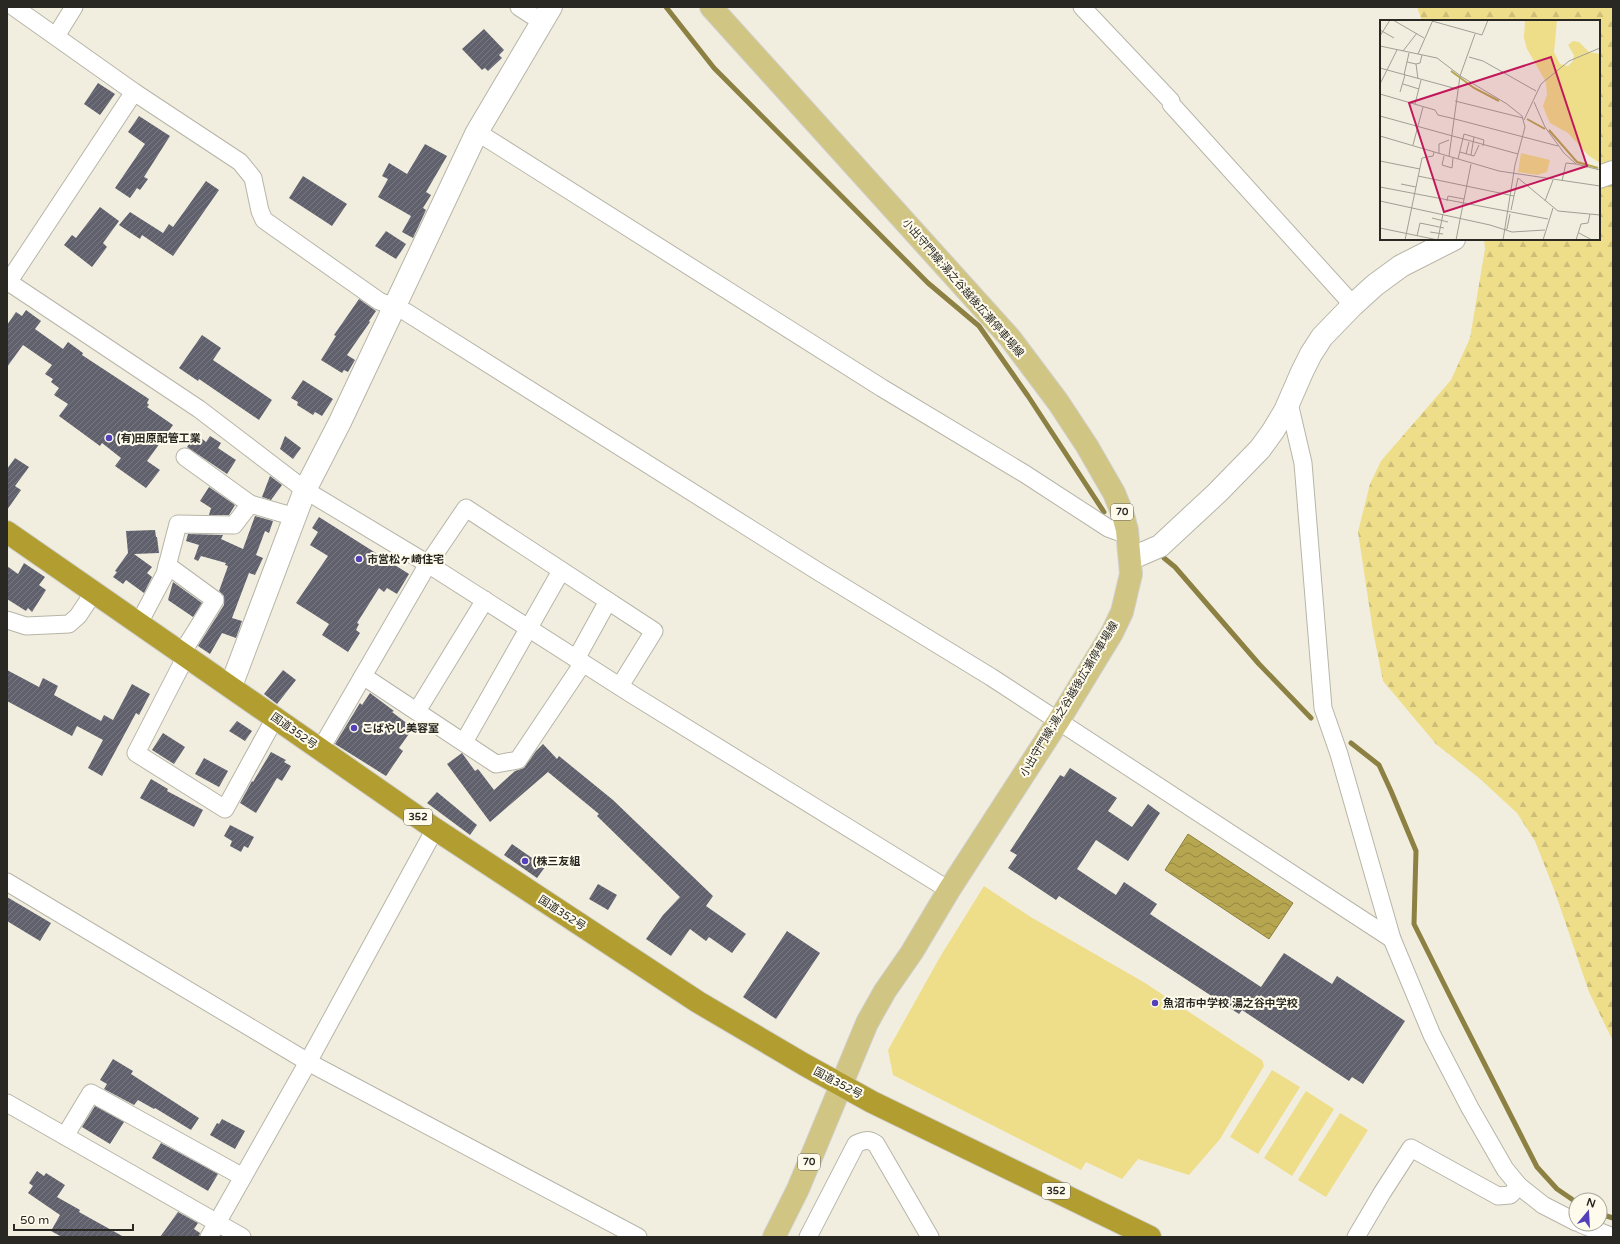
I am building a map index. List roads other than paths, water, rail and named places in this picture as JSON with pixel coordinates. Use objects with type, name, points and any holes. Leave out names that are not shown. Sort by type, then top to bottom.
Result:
[{"type":"highway","name":"国道352号","points":[[7,532],[435,829],[698,1002],[872,1102],[1150,1237]]},
{"type":"main road","name":"小出守門線;湯之谷越後広瀬停車場線","points":[[711,7],[1010,338],[1058,402],[1087,446],[1114,493],[1127,530],[1130,574],[1122,612],[1112,633],[1059,720],[949,890],[912,952],[885,991],[867,1023],[841,1085]]},
{"type":"main road","name":"70","points":[[774,1237],[798,1189],[841,1085]]},
{"type":"street","points":[[14,7],[134,92],[240,162],[253,178],[260,211],[264,220],[379,301],[394,306],[413,316],[819,572],[991,677],[1392,939]]},
{"type":"street","points":[[56,36],[74,7]]},
{"type":"street","points":[[231,686],[305,490],[340,422],[478,132],[546,14],[519,7]]},
{"type":"street","points":[[1082,7],[1171,101],[1171,104],[1353,305]]},
{"type":"street","points":[[134,92],[7,282],[199,409],[305,490],[428,564],[580,661],[949,890]]},
{"type":"street","points":[[478,132],[882,388],[1025,474],[1108,528],[1119,532],[1127,530]]},
{"type":"street","points":[[1600,178],[1613,172]]},
{"type":"street","points":[[1130,559],[1160,546],[1260,449],[1273,431],[1289,403],[1311,354],[1322,337],[1353,305],[1375,285],[1401,266],[1452,240]]},
{"type":"street","points":[[1289,403],[1304,463],[1323,708],[1342,761],[1392,939],[1432,1035],[1470,1108],[1505,1169],[1519,1186],[1543,1205],[1568,1218]]},
{"type":"street","points":[[185,457],[250,504],[295,517]]},
{"type":"street","points":[[139,624],[165,574],[178,524],[234,525],[250,504]]},
{"type":"street","points":[[320,750],[428,564],[466,508],[654,631],[620,686]]},
{"type":"street","points":[[167,565],[215,600],[184,654],[136,753],[225,809],[275,718]]},
{"type":"street","points":[[464,742],[561,571]]},
{"type":"street","points":[[7,620],[26,626],[69,624],[78,616],[94,592]]},
{"type":"street","points":[[417,711],[485,600]]},
{"type":"street","points":[[363,676],[496,764],[518,760],[580,661],[608,601]]},
{"type":"street","points":[[213,1230],[308,1062],[435,829]]},
{"type":"street","points":[[7,882],[308,1062],[638,1237]]},
{"type":"street","points":[[66,1136],[91,1093],[243,1177]]},
{"type":"street","points":[[7,1103],[66,1136],[213,1230],[242,1237]]},
{"type":"street","points":[[808,1237],[856,1144],[862,1141],[870,1140],[876,1144],[930,1237]]},
{"type":"street","points":[[1356,1237],[1411,1148],[1498,1196],[1510,1195],[1519,1186]]},
{"type":"street","points":[[1601,1232],[1613,1237]]},
{"type":"water","points":[[1188,834],[1293,903],[1269,939],[1165,870]]},
{"type":"waterway","points":[[666,7],[714,68],[928,283],[979,326],[1028,396],[1104,512]]},
{"type":"waterway","points":[[1164,558],[1175,567],[1259,664],[1311,718]]},
{"type":"waterway","points":[[1351,743],[1379,765],[1416,851],[1414,924],[1537,1167],[1557,1189],[1568,1197]]},
{"type":"waterway","points":[[1608,1216],[1613,1218]]},
{"type":"place","name":"(有)田原配管工業","points":[[109,438]]},
{"type":"place","name":"市営松ヶ崎住宅","points":[[359,559]]},
{"type":"place","name":"こばやし美容室","points":[[354,728]]},
{"type":"place","name":"(株三友組","points":[[525,861]]},
{"type":"place","name":"魚沼市中学校 湯之谷中学校","points":[[1155,1003]]}]
